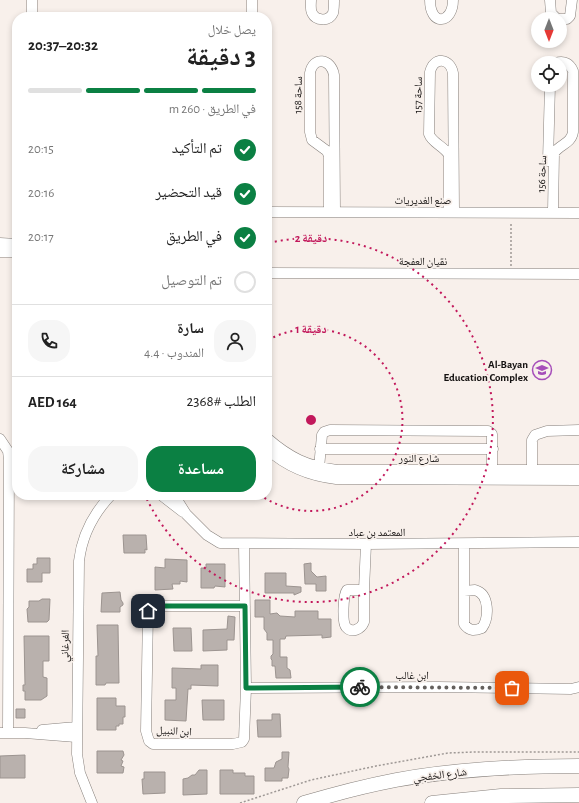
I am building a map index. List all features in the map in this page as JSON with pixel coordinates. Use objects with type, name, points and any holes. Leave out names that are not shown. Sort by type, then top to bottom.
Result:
[{"type":"highway","name":"شارع الخفجي","points":[[304,803],[343,791],[396,780],[444,773],[547,766],[579,766]]},
{"type":"highway","points":[[432,803],[501,796],[579,795]]},
{"type":"street","points":[[32,0],[32,12]]},
{"type":"street","points":[[252,0],[252,12]]},
{"type":"street","points":[[311,0],[313,14],[320,19],[325,19],[333,13],[334,0]]},
{"type":"street","points":[[430,0],[430,10],[432,15],[435,18],[440,19],[446,18],[450,15],[453,0]]},
{"type":"street","points":[[550,0],[551,12]]},
{"type":"street","points":[[567,19],[570,16],[572,0]]},
{"type":"street","name":"ساحة 157","points":[[444,61],[452,68],[453,73],[454,138],[451,212],[448,153],[431,138],[429,134],[431,67],[435,63],[444,61]]},
{"type":"street","name":"ساحة 158","points":[[316,62],[326,62],[333,69],[334,137],[332,212],[329,156],[327,150],[312,140],[310,132],[310,73],[316,62]]},
{"type":"street","name":"ساحة 156","points":[[550,212],[553,156],[556,150],[569,141],[573,135],[573,71],[571,66],[567,63]]},
{"type":"street","name":"ساحة 156","points":[[550,92],[550,212]]},
{"type":"street","points":[[322,146],[330,142],[334,137]]},
{"type":"street","points":[[549,137],[555,142],[563,145]]},
{"type":"street","points":[[441,146],[448,144],[454,138]]},
{"type":"street","name":"صنع الغديريات","points":[[272,212],[579,212]]},
{"type":"street","points":[[0,243],[12,244]]},
{"type":"street","points":[[0,252],[12,252]]},
{"type":"street","name":"نقيان العفجة","points":[[272,273],[579,274]]},
{"type":"street","points":[[319,468],[322,435],[324,432],[330,430],[488,431],[492,434],[494,473]]},
{"type":"street","points":[[532,470],[532,440],[535,434],[548,431],[579,430]]},
{"type":"street","points":[[0,439],[9,456],[4,634],[4,733],[25,733],[34,731],[76,732]]},
{"type":"street","name":"شارع النور","points":[[272,442],[292,457],[319,468],[337,470],[494,473],[579,480]]},
{"type":"street","points":[[320,449],[493,449]]},
{"type":"street","name":"شارع النور","points":[[272,453],[289,465],[303,472],[320,477],[343,479],[532,470],[579,470]]},
{"type":"street","name":"الفرغاني","points":[[92,803],[80,773],[76,732],[78,578],[80,550],[83,539],[94,517],[107,500]]},
{"type":"street","name":"المعتمد بن عباد","points":[[168,500],[186,514],[213,540],[220,543],[464,544],[579,542]]},
{"type":"street","name":"المعتمد بن عباد","points":[[177,500],[186,514]]},
{"type":"street","name":"ابن النبيل","points":[[244,544],[245,606],[246,688],[246,735],[242,742],[238,744],[153,744],[149,741],[146,731],[148,611],[158,606],[245,606]]},
{"type":"street","points":[[364,590],[366,544]]},
{"type":"street","points":[[464,544],[464,591]]},
{"type":"street","name":"ابن غالب","points":[[246,688],[438,687],[571,689],[579,687]]},
{"type":"path","points":[[511,212],[511,274]]},
{"type":"path","points":[[240,803],[310,780],[448,753],[579,752]]},
{"type":"building","points":[[123,535],[146,535],[147,550],[145,549],[145,553],[124,553]]},
{"type":"building","points":[[37,558],[50,558],[50,573],[42,573],[42,582],[27,582],[27,569],[33,569],[33,564],[37,564]]},
{"type":"building","points":[[165,559],[187,560],[187,582],[180,581],[180,584],[172,584],[173,589],[155,590],[155,567],[165,568]]},
{"type":"building","points":[[311,563],[311,571],[317,577],[326,576],[326,591],[316,591],[316,584],[305,584],[304,564]]},
{"type":"building","points":[[206,564],[225,564],[225,587],[215,586],[214,588],[201,588],[201,568],[206,568]]},
{"type":"building","points":[[265,573],[286,573],[286,586],[301,587],[301,592],[294,595],[294,593],[265,593]]},
{"type":"building","points":[[120,592],[123,605],[120,607],[120,612],[101,612],[102,593]]},
{"type":"building","points":[[42,599],[50,599],[49,620],[47,622],[28,622],[27,609],[29,607],[29,601],[39,601]]},
{"type":"building","points":[[255,600],[270,600],[270,614],[277,613],[280,616],[295,617],[295,611],[318,611],[318,619],[331,619],[331,637],[322,638],[322,635],[286,636],[285,639],[280,639],[280,657],[287,657],[287,668],[290,670],[291,678],[276,678],[275,666],[272,666],[271,659],[273,654],[273,640],[267,640],[267,633],[264,629],[264,617],[255,617]]},
{"type":"building","points":[[228,616],[235,617],[234,640],[227,640],[227,650],[203,651],[203,630],[227,629]]},
{"type":"building","points":[[97,625],[118,625],[119,683],[96,685],[96,656],[98,656]]},
{"type":"building","points":[[173,628],[191,628],[192,651],[174,651]]},
{"type":"building","points":[[24,636],[49,636],[49,661],[43,661],[43,677],[47,678],[47,696],[41,700],[25,700],[25,691],[23,691],[23,685],[25,685]]},
{"type":"building","points":[[201,665],[218,665],[218,686],[191,685],[191,689],[188,689],[186,721],[165,720],[165,700],[176,700],[176,688],[172,688],[172,668],[201,669]]},
{"type":"building","points":[[97,698],[116,698],[116,706],[125,706],[125,717],[123,717],[123,724],[116,726],[116,730],[97,730]]},
{"type":"building","points":[[202,700],[224,700],[224,720],[203,720]]},
{"type":"building","points":[[16,709],[25,709],[25,718],[16,718]]},
{"type":"building","points":[[272,714],[280,714],[281,737],[258,737],[257,720],[272,720]]},
{"type":"building","points":[[97,751],[123,751],[124,755],[121,760],[123,761],[121,766],[124,767],[123,773],[97,773]]},
{"type":"building","points":[[282,752],[289,752],[288,778],[282,778],[282,781],[265,781],[265,768],[274,768],[276,762],[282,759]]},
{"type":"building","points":[[25,755],[25,778],[0,778],[0,756]]},
{"type":"building","points":[[199,770],[207,770],[207,794],[183,795],[183,779],[195,775]]},
{"type":"building","points":[[220,770],[233,770],[233,773],[245,773],[245,776],[254,776],[254,794],[220,794]]},
{"type":"building","points":[[144,772],[165,772],[165,793],[143,794],[142,779],[144,779]]},
{"type":"way so far","points":[[360,687],[512,688]]},
{"type":"place","name":"Al-Bayan Education Complex","points":[[542,370]]},
{"type":"route","points":[[148,611],[150,608],[158,606],[245,606],[246,688],[360,687]]}]
